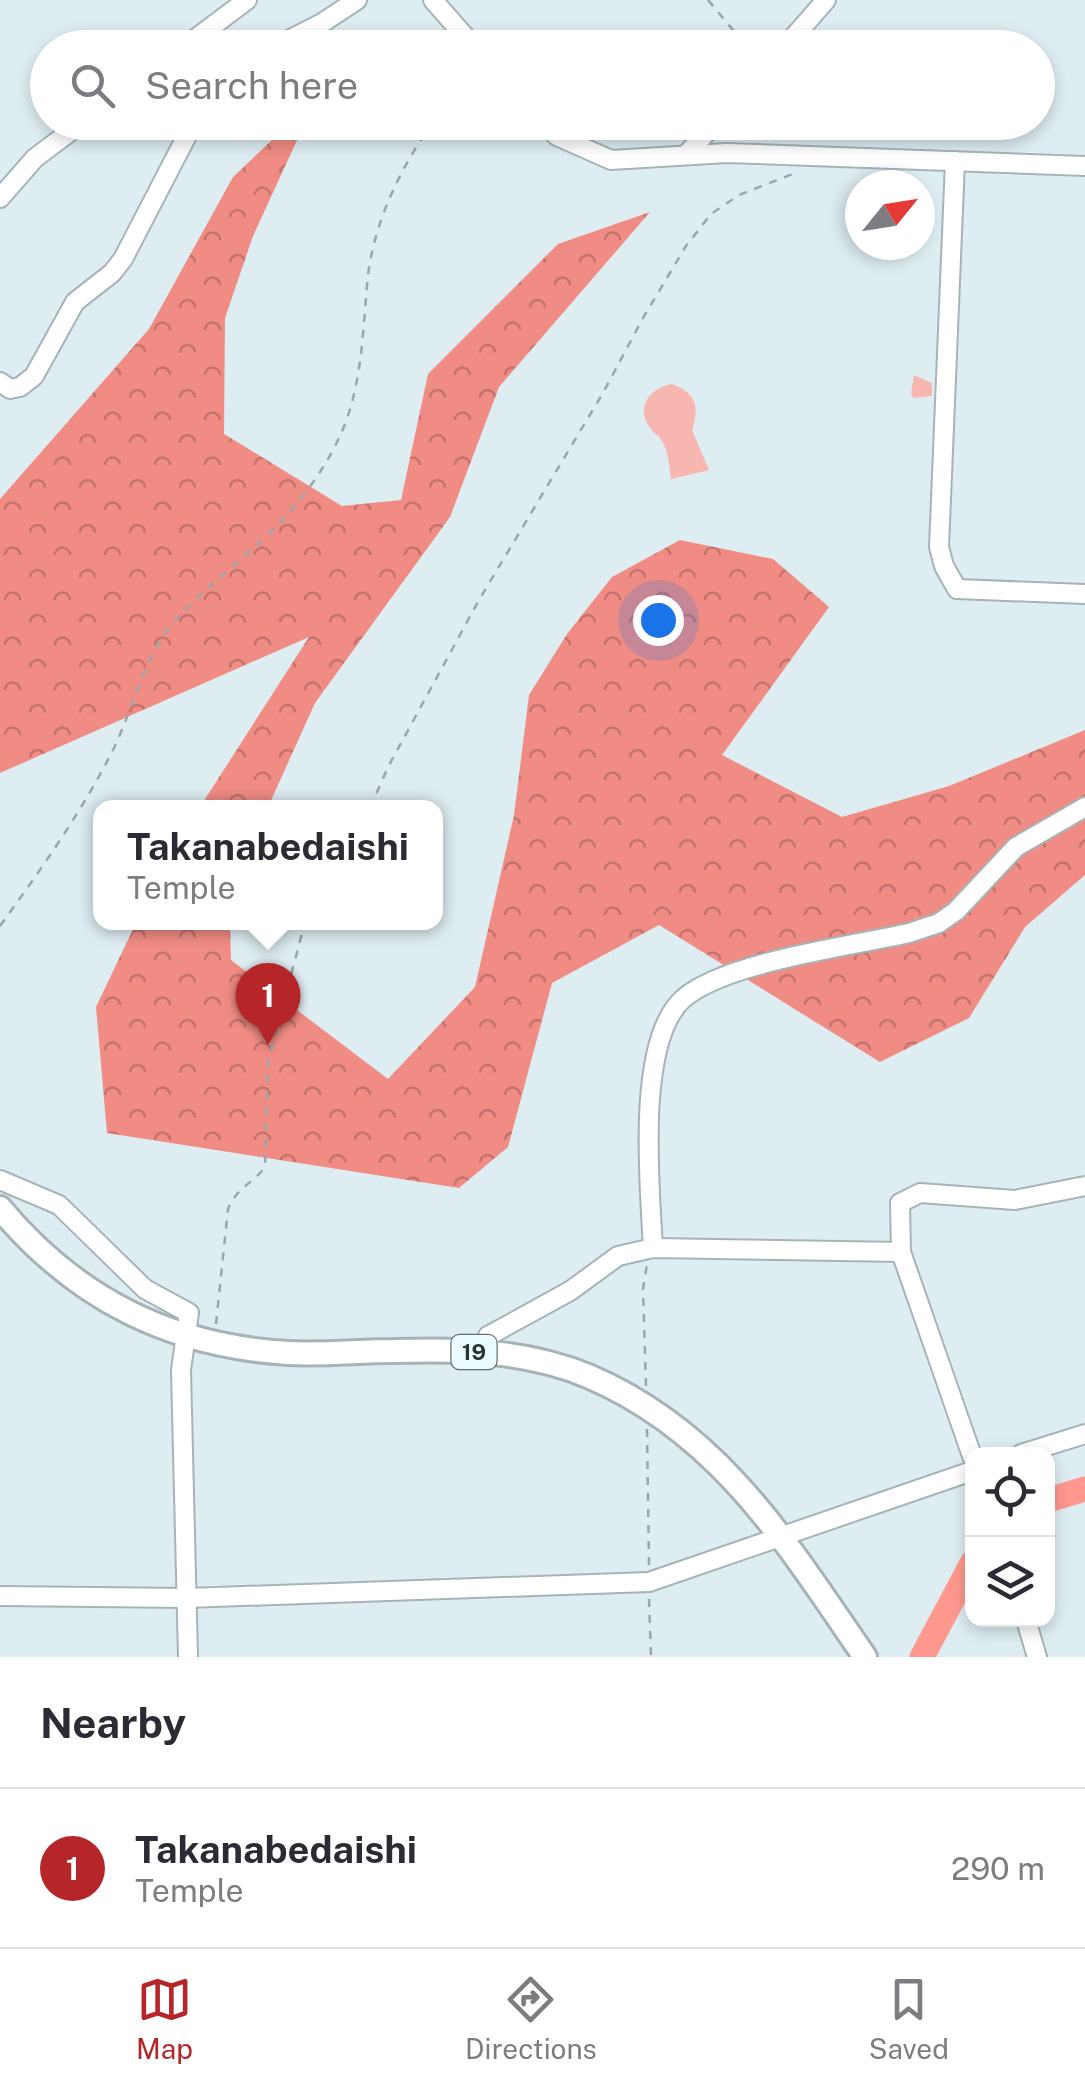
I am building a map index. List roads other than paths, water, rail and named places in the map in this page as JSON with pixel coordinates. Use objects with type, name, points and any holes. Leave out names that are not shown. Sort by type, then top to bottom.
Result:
[{"type":"main road","name":"19","points":[[0,1208],[26,1239],[64,1272],[127,1314],[184,1338],[288,1353],[486,1352],[531,1357],[586,1375],[647,1407],[692,1438],[725,1470],[782,1537],[866,1657]]},
{"type":"street","points":[[207,30],[247,0]]},
{"type":"street","points":[[308,30],[357,0]]},
{"type":"street","points":[[434,0],[460,30]]},
{"type":"street","points":[[800,30],[826,0]]},
{"type":"street","points":[[0,198],[35,158],[59,140]]},
{"type":"street","points":[[0,382],[10,389],[28,382],[75,302],[116,270],[185,140]]},
{"type":"street","points":[[565,140],[612,160],[687,154],[1085,166]]},
{"type":"street","points":[[687,154],[700,140]]},
{"type":"street","points":[[955,161],[939,548],[944,566],[958,590],[1085,594]]},
{"type":"street","points":[[653,1248],[648,1145],[654,1060],[665,1020],[684,998],[727,973],[939,924],[1016,847],[1085,807]]},
{"type":"street","points":[[0,1180],[59,1205],[145,1289],[189,1313],[181,1370],[188,1657]]},
{"type":"street","points":[[969,1447],[901,1252],[900,1203],[920,1193],[1015,1200],[1085,1186]]},
{"type":"street","points":[[486,1352],[488,1336],[570,1292],[618,1256],[653,1248],[901,1252]]},
{"type":"street","points":[[1043,1447],[1085,1434]]},
{"type":"street","points":[[0,1596],[187,1598],[649,1582],[965,1472]]},
{"type":"street","points":[[1028,1627],[1036,1657]]},
{"type":"waterway","points":[[1055,1498],[1085,1489]]},
{"type":"waterway","points":[[922,1657],[965,1576]]},
{"type":"place","name":"Takanabedaishi","points":[[268,1045]]}]
